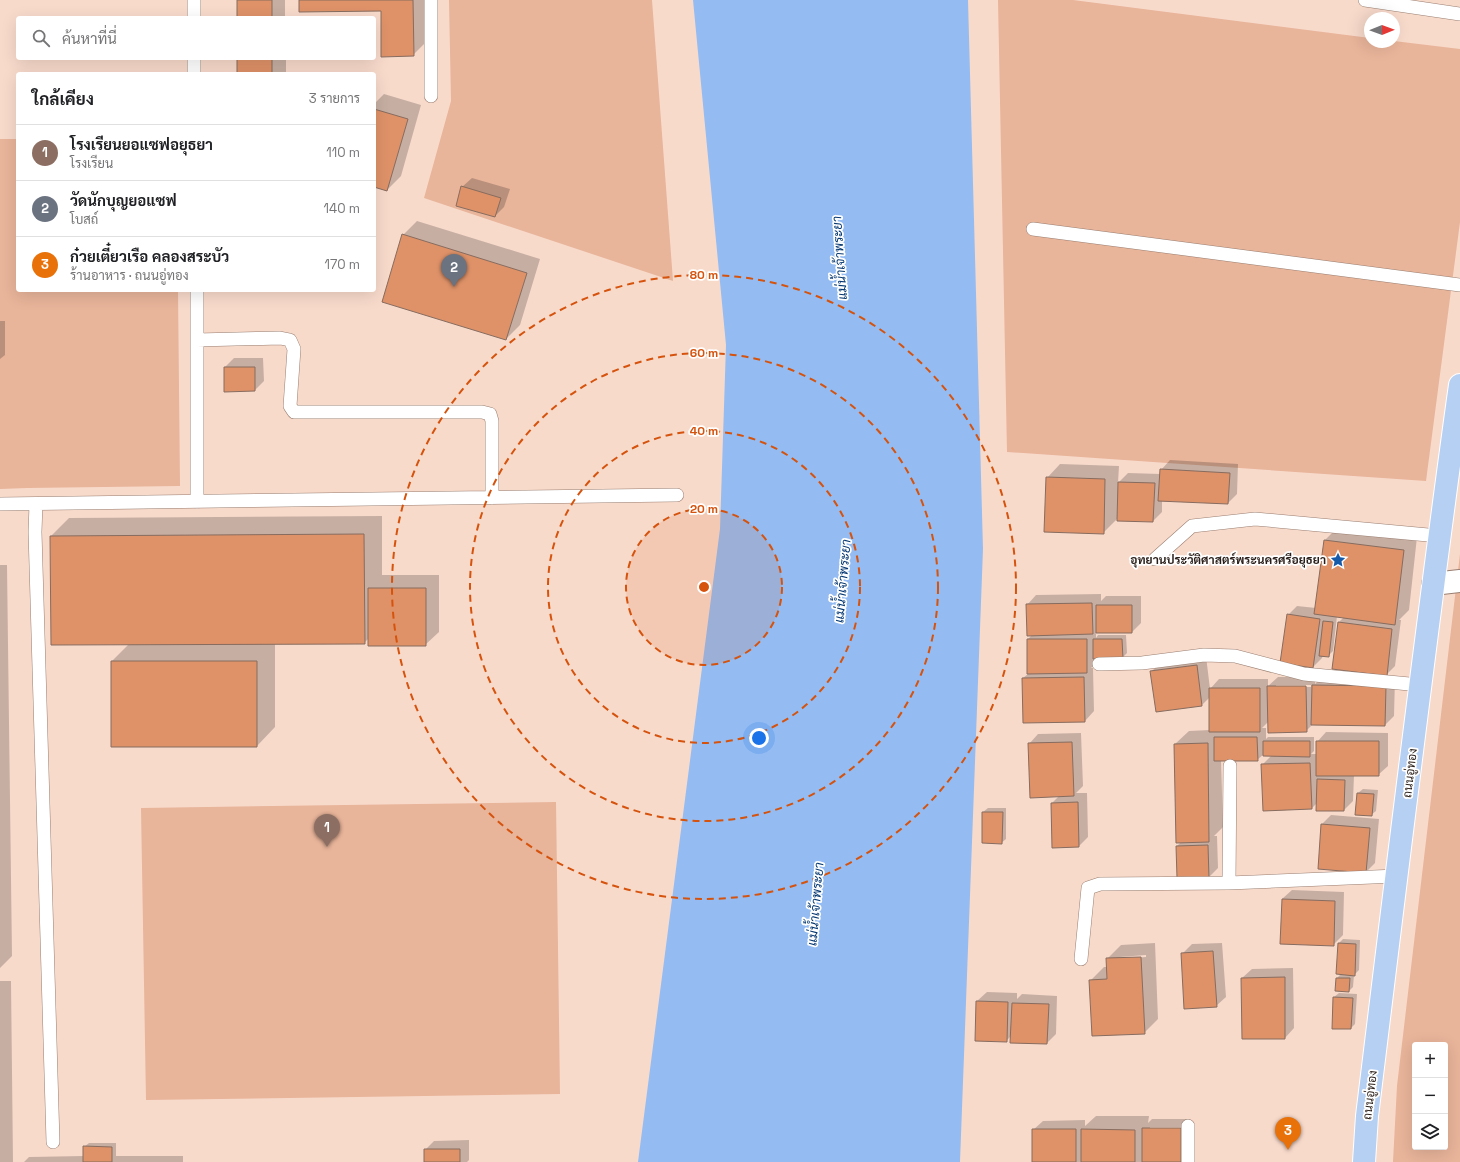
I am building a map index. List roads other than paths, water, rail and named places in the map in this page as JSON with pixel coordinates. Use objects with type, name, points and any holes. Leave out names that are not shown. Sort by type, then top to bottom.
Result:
[{"type":"main road","name":"ถนนอู่ทอง","points":[[1364,1162],[1367,1116],[1420,685],[1460,384]]},
{"type":"street","points":[[1433,584],[1460,581]]},
{"type":"lane","points":[[194,0],[194,16]]},
{"type":"lane","points":[[431,0],[431,96]]},
{"type":"lane","points":[[1365,0],[1454,9]]},
{"type":"lane","points":[[194,60],[194,72]]},
{"type":"lane","points":[[1033,229],[1460,285]]},
{"type":"lane","points":[[197,292],[197,502]]},
{"type":"lane","points":[[197,340],[280,338],[290,340],[294,350],[290,406],[294,412],[482,412],[490,414],[492,421],[492,498]]},
{"type":"lane","points":[[0,504],[677,495]]},
{"type":"lane","points":[[36,504],[53,1142]]},
{"type":"lane","points":[[1155,559],[1192,526],[1255,519],[1439,536]]},
{"type":"lane","points":[[1099,664],[1142,663],[1204,655],[1235,656],[1304,674],[1420,685]]},
{"type":"lane","points":[[1228,883],[1230,766]]},
{"type":"lane","points":[[1081,959],[1088,888],[1100,884],[1228,883],[1397,876]]},
{"type":"lane","points":[[1188,1126],[1188,1162]]},
{"type":"water","name":"แม่น้ำเจ้าพระยา","points":[[693,0],[968,0],[983,549],[960,1162],[638,1162],[720,529],[726,345]]},
{"type":"place","name":"วัดนักบุญยอแซฟ","points":[[454,287]]},
{"type":"place","name":"อุทยานประวัติศาสตร์พระนครศรีอยุธยา","points":[[1338,560]]},
{"type":"place","name":"โรงเรียนยอแซฟอยุธยา","points":[[327,847]]},
{"type":"place","name":"ก๋วยเตี๋ยวเรือ คลองสระบัว","points":[[1288,1150]]}]
